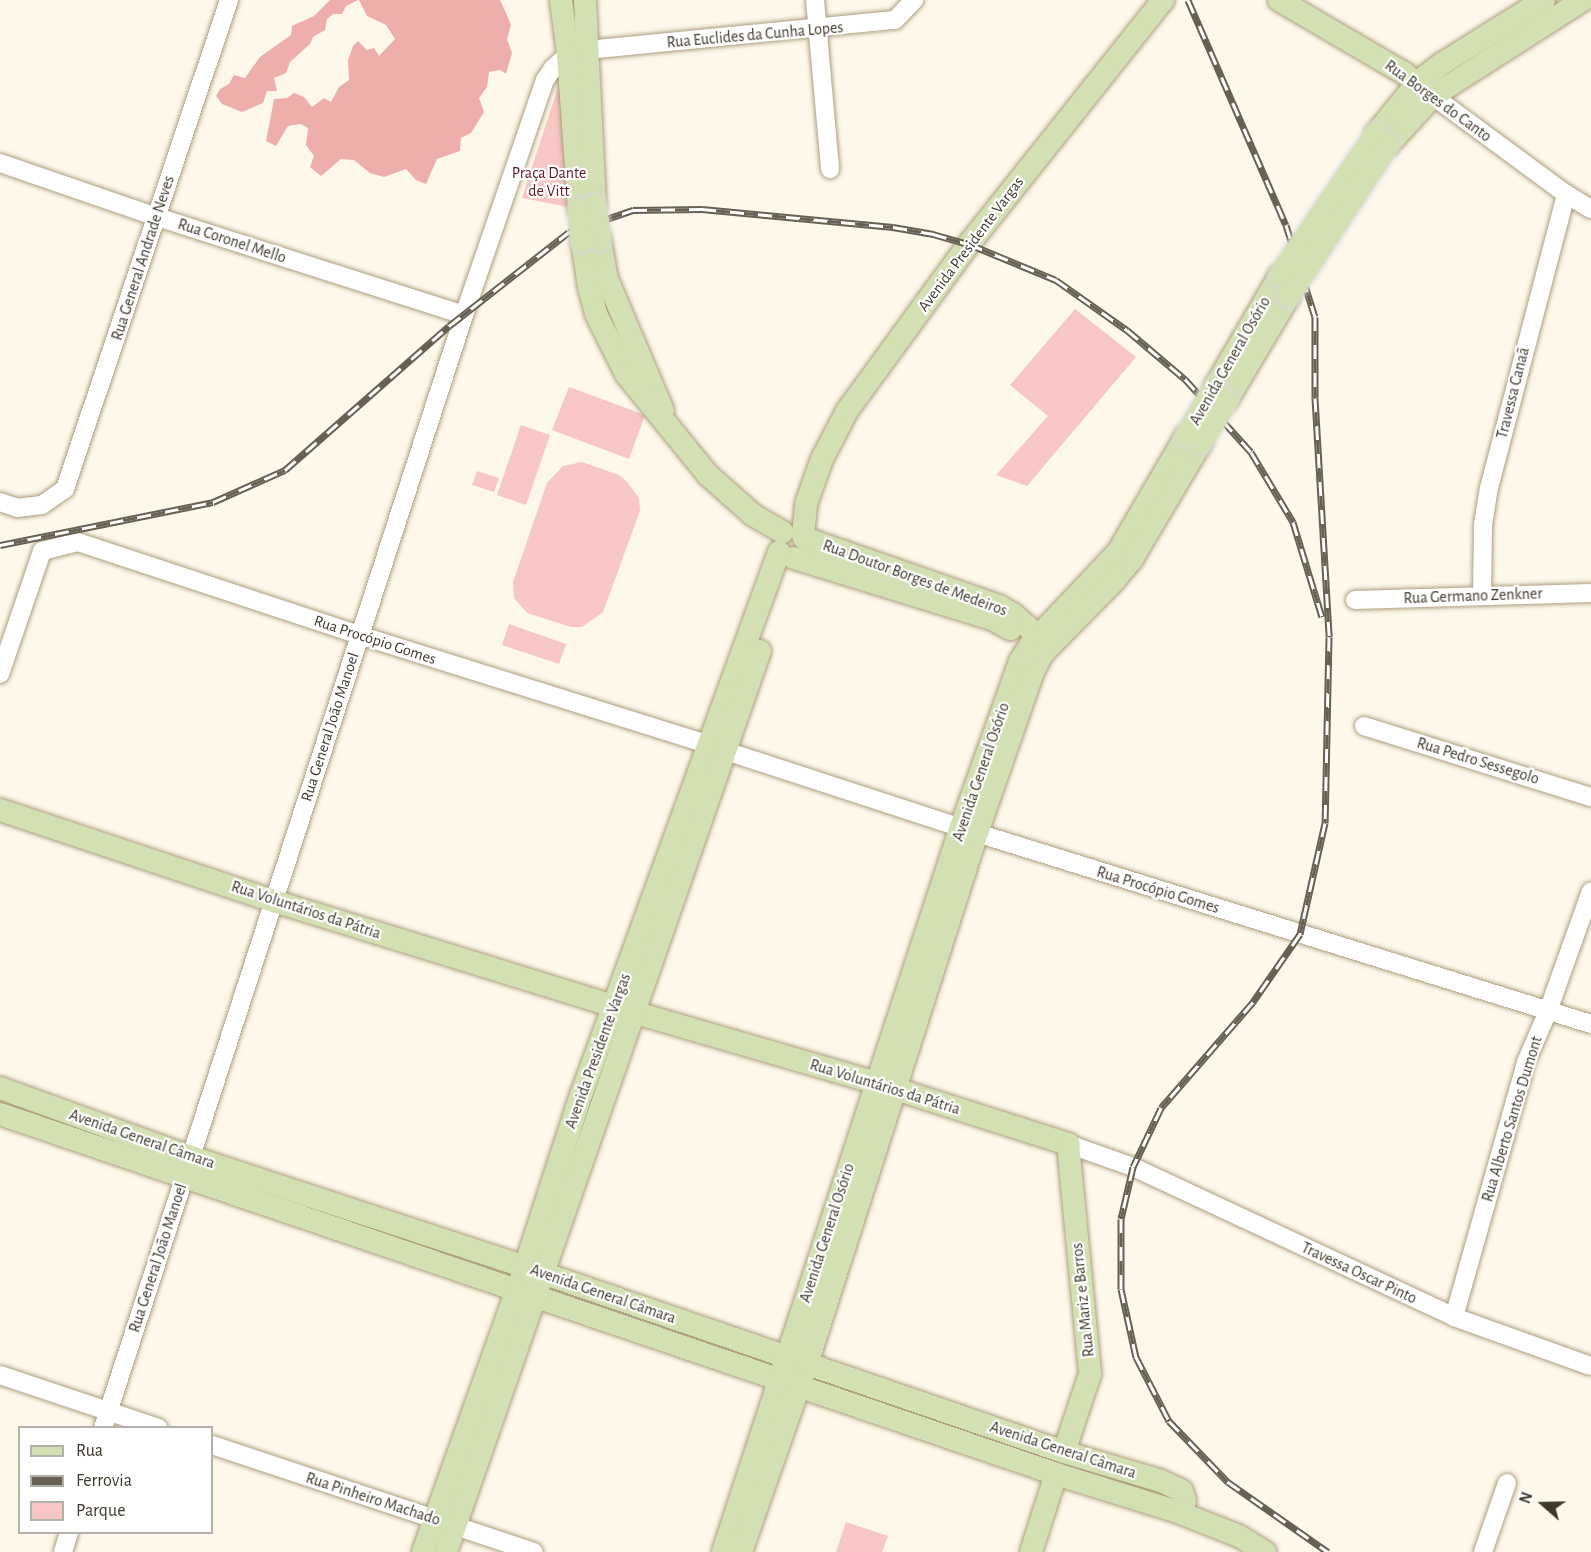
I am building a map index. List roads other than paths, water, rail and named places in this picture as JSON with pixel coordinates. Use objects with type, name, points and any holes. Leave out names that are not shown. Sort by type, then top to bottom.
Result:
[{"type":"main road","points":[[561,0],[577,52]]},
{"type":"main road","points":[[577,52],[585,0]]},
{"type":"main road","name":"Avenida Presidente Vargas","points":[[423,1552],[445,1523],[525,1293],[636,1013],[718,748],[822,459],[847,411],[969,244],[1163,0]]},
{"type":"main road","name":"Rua Borges do Canto","points":[[1279,0],[1425,89]]},
{"type":"main road","points":[[1425,89],[1443,63],[1544,0]]},
{"type":"main road","points":[[1425,89],[1583,0]]},
{"type":"main road","name":"Rua Doutor Borges de Medeiros","points":[[577,52],[587,207],[598,283],[596,314],[626,374],[708,476],[790,544],[1003,616],[1041,645]]},
{"type":"main road","name":"Avenida General Osório","points":[[1221,393],[1280,275],[1382,139],[1425,89]]},
{"type":"main road","name":"Avenida General Osório","points":[[723,1552],[797,1360],[969,830],[1020,661],[1041,645],[1157,502],[1221,393],[1289,296],[1382,139]]},
{"type":"main road","name":"Avenida Presidente Vargas","points":[[534,1271],[581,1095],[614,1006],[718,748]]},
{"type":"main road","name":"Rua Voluntários da Pátria","points":[[0,810],[274,901],[614,1006],[615,1013],[621,1018],[628,1020],[636,1013],[886,1086],[1068,1144]]},
{"type":"main road","name":"Avenida General Câmara","points":[[0,1088],[188,1166],[525,1293],[1056,1474],[1178,1512],[1239,1536],[1265,1552]]},
{"type":"main road","name":"Avenida General Câmara","points":[[0,1114],[188,1166],[534,1271],[1064,1452],[1179,1488],[1185,1495],[1185,1501],[1178,1512]]},
{"type":"main road","name":"Rua Mariz e Barros","points":[[1031,1552],[1056,1474],[1049,1468],[1048,1459],[1054,1452],[1064,1452],[1090,1374],[1068,1144]]},
{"type":"main road","name":"Avenida General Osório","points":[[741,1552],[789,1382]]},
{"type":"main road","name":"Avenida Presidente Vargas","points":[[445,1523],[446,1552]]},
{"type":"street","name":"Rua General Andrade Neves","points":[[0,502],[17,508],[42,505],[65,489],[229,0]]},
{"type":"street","points":[[815,0],[830,169]]},
{"type":"street","name":"Rua Euclides da Cunha Lopes","points":[[577,52],[895,20],[914,0]]},
{"type":"street","name":"Rua General João Manoel","points":[[105,1419],[464,315],[545,80],[552,68],[577,52]]},
{"type":"street","name":"Rua Borges do Canto","points":[[1425,89],[1566,194],[1591,209]]},
{"type":"street","name":"Rua Coronel Mello","points":[[0,163],[157,217],[464,315]]},
{"type":"street","name":"Travessa Canaã","points":[[1482,596],[1483,525],[1489,488],[1566,194]]},
{"type":"street","name":"Rua Procópio Gomes","points":[[0,674],[42,551],[78,542],[359,635],[969,830],[1591,1024]]},
{"type":"street","name":"Rua Germano Zenkner","points":[[1355,600],[1591,593]]},
{"type":"street","name":"Rua Pedro Sessegolo","points":[[1364,726],[1591,796]]},
{"type":"street","name":"Rua Alberto Santos Dumont","points":[[1454,1317],[1526,1062],[1548,1011],[1591,891]]},
{"type":"street","name":"Rua Voluntários da Pátria","points":[[1068,1144],[1133,1167]]},
{"type":"street","name":"Travessa Oscar Pinto","points":[[1133,1167],[1454,1317],[1591,1366]]},
{"type":"street","points":[[0,1375],[105,1419],[146,1426]]},
{"type":"street","name":"Rua Pinheiro Machado","points":[[213,1445],[534,1552]]},
{"type":"street","points":[[1483,1552],[1507,1484]]},
{"type":"street","points":[[63,1552],[69,1534]]},
{"type":"railway","points":[[1188,0],[1286,225],[1315,317],[1315,398],[1329,637],[1325,823],[1300,934],[1253,1002],[1161,1108],[1133,1167],[1121,1219],[1121,1289],[1136,1357],[1169,1421],[1228,1482],[1328,1552]]},
{"type":"railway","points":[[0,545],[213,502],[285,470],[449,326],[569,232],[633,210],[702,209],[893,227],[933,234],[969,244],[1056,280],[1127,330],[1185,379],[1251,452],[1293,522],[1322,617]]},
{"type":"park label","name":"Praça Dante de Vitt","points":[[549,182]]}]
